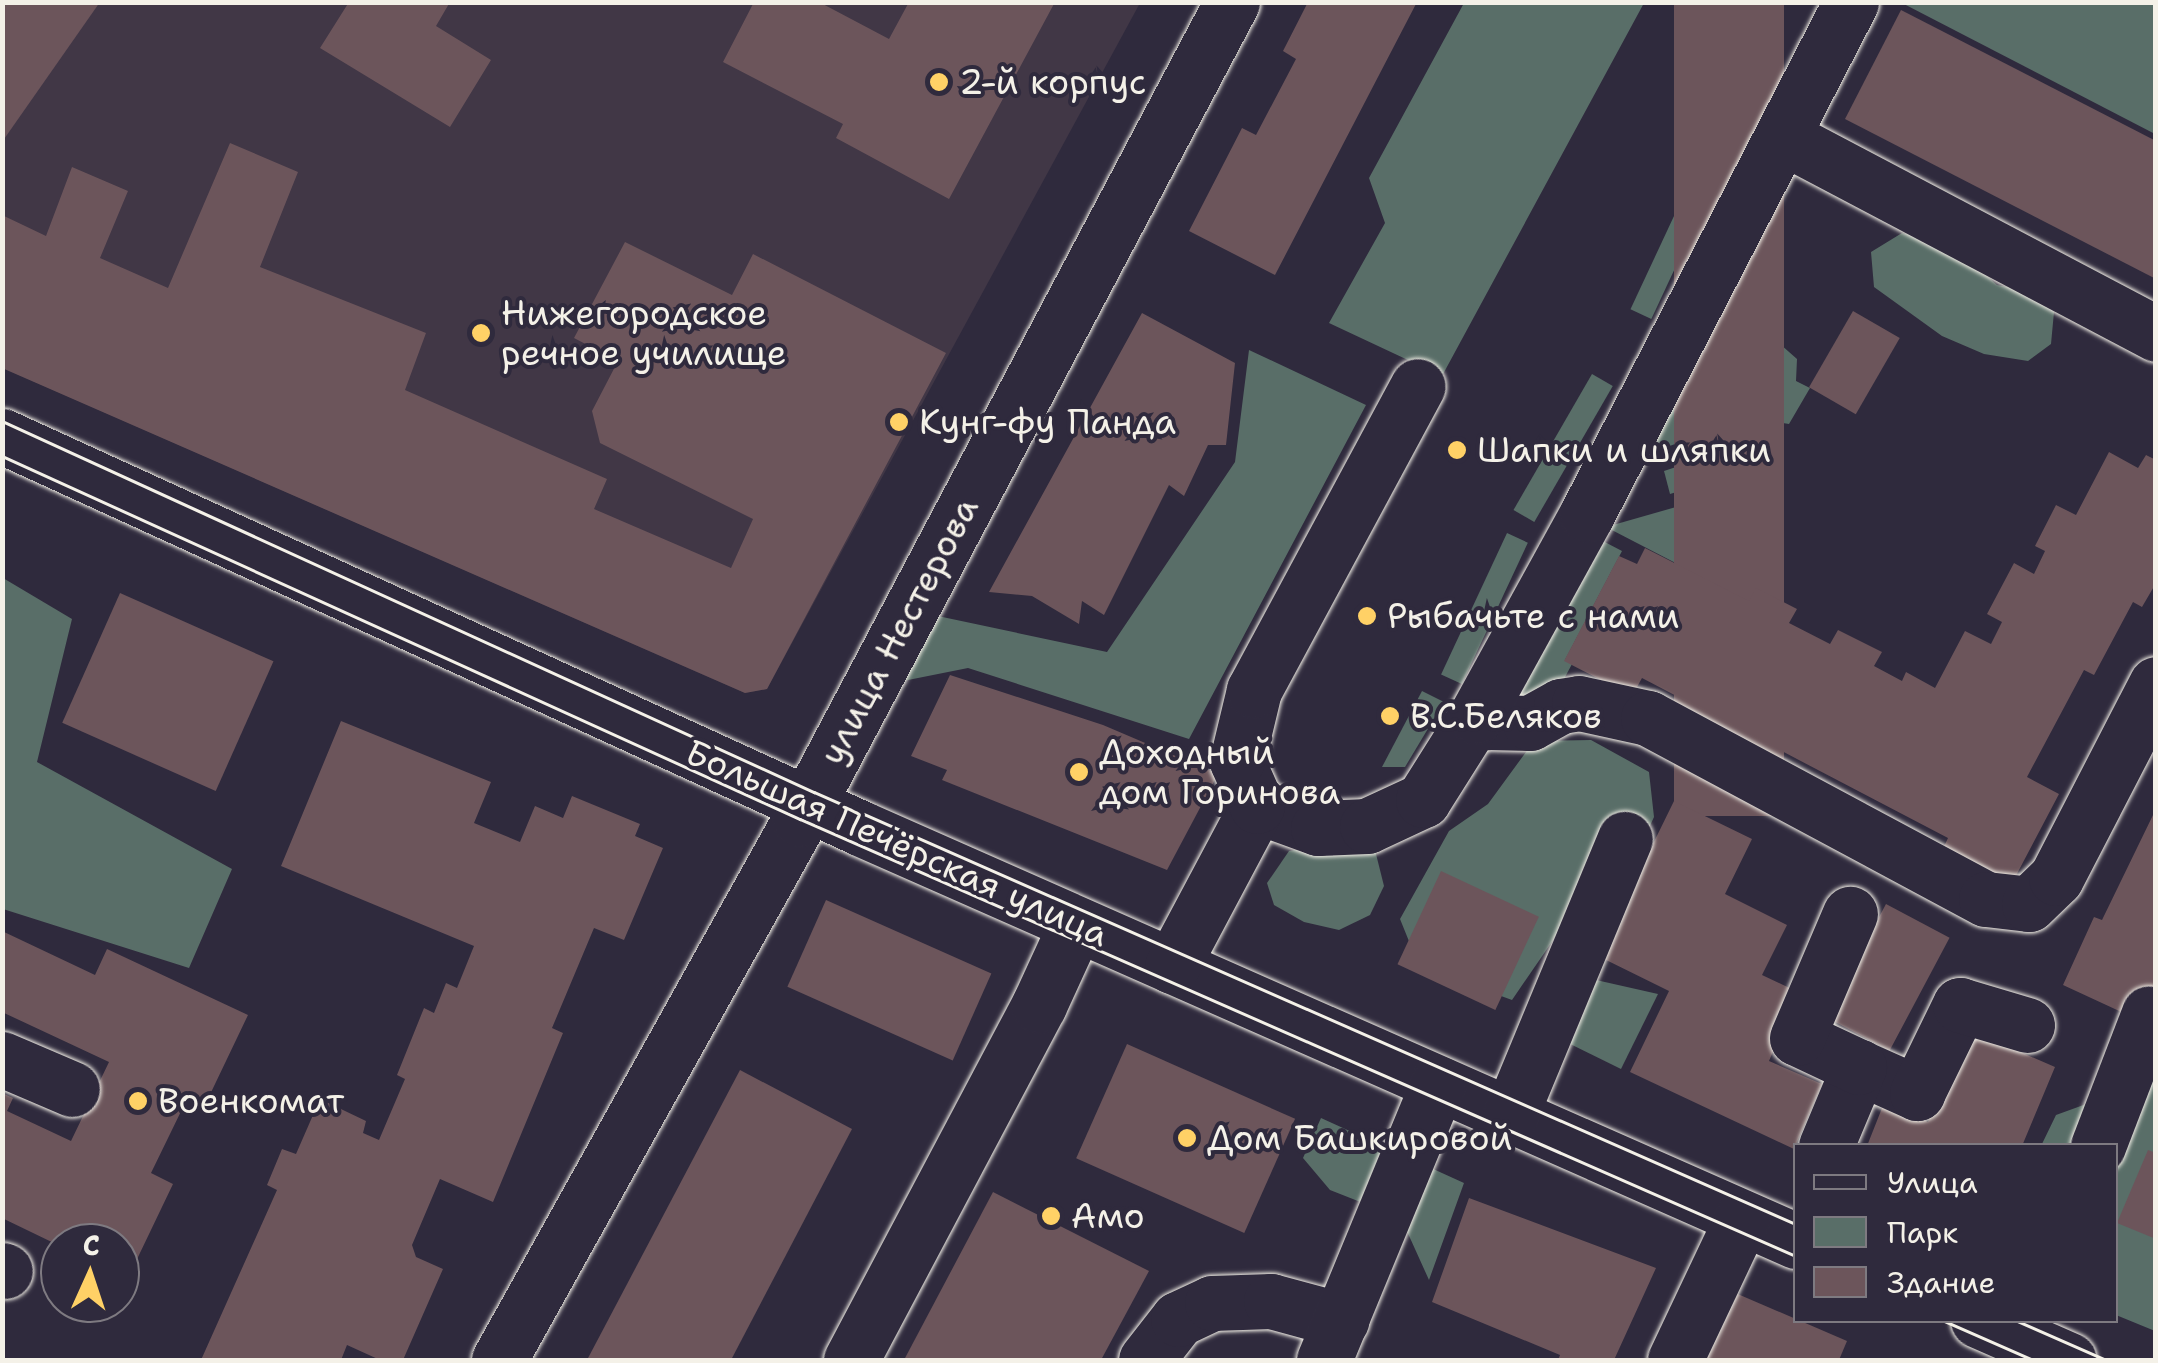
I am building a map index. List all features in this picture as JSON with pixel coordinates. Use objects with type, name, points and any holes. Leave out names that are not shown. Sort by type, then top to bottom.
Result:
[{"type":"street","name":"улица Нестерова","points":[[499,1360],[808,804],[1232,2]]},
{"type":"street","points":[[1418,386],[1254,690],[1237,762],[1256,806],[1318,828],[1366,826],[1423,800],[1476,716],[1851,2]]},
{"type":"street","points":[[1783,137],[2156,334]]},
{"type":"street","name":"Большая Печёрская улица","points":[[2,436],[1076,924],[1510,1116],[1780,1229]]},
{"type":"street","points":[[1476,716],[1487,722],[1530,722],[1561,706],[1579,703],[1600,704],[1648,718],[1986,899],[2029,904],[2056,878],[2156,684]]},
{"type":"street","points":[[1172,966],[1256,806]]},
{"type":"street","points":[[1510,1116],[1625,839]]},
{"type":"street","points":[[1850,914],[1797,1038],[1917,1092],[1960,1005],[2027,1025]]},
{"type":"street","points":[[850,1360],[1039,1005],[1076,924]]},
{"type":"street","points":[[2099,1143],[2150,1014]]},
{"type":"street","points":[[2,1060],[72,1089]]},
{"type":"street","points":[[1827,1143],[1860,1067]]},
{"type":"street","points":[[1146,1360],[1178,1319],[1212,1303],[1271,1301],[1332,1340],[1438,1084]]},
{"type":"street","points":[[1676,1360],[1780,1229]]},
{"type":"shaded area","name":"Нижегородское речное училище","points":[[3,3],[1140,3],[767,689],[745,693],[3,368]]},
{"type":"green space","points":[[1464,3],[1644,3],[1442,376],[1329,323],[1385,223],[1369,178]]},
{"type":"green space","points":[[1902,3],[2155,3],[2155,134]]},
{"type":"green space","points":[[1674,216],[1695,226],[1651,319],[1630,309]]},
{"type":"green space","points":[[1902,233],[1952,245],[1997,285],[2028,291],[2054,312],[2051,344],[2028,361],[1984,354],[1942,336],[1874,287],[1871,252]]},
{"type":"green space","points":[[1706,332],[1731,345],[1736,339],[1772,337],[1797,359],[1796,381],[1810,388],[1789,424],[1750,418],[1635,458],[1675,386],[1690,392],[1708,358],[1695,350]]},
{"type":"green space","points":[[1249,350],[1366,405],[1189,739],[968,668],[903,681],[933,615],[1107,652],[1235,462]]},
{"type":"green space","points":[[1592,374],[1613,386],[1534,522],[1514,510]]},
{"type":"green space","points":[[1751,442],[1761,448],[1749,470],[1670,494],[1664,471]]},
{"type":"green space","points":[[1739,489],[1752,496],[1721,557],[1761,578],[1749,601],[1606,527]]},
{"type":"green space","points":[[1507,533],[1528,543],[1462,684],[1441,674]]},
{"type":"green space","points":[[1599,539],[1622,551],[1565,660],[1572,664],[1555,696],[1503,713]]},
{"type":"green space","points":[[3,578],[72,619],[37,762],[232,869],[189,968],[3,909]]},
{"type":"green space","points":[[1422,691],[1444,702],[1405,767],[1382,767]]},
{"type":"green space","points":[[1591,740],[1649,772],[1654,817],[1617,898],[1558,933],[1512,1000],[1419,966],[1400,919],[1449,831],[1488,804],[1534,741]]},
{"type":"green space","points":[[1337,843],[1375,850],[1384,886],[1370,915],[1339,930],[1304,922],[1274,905],[1267,883],[1289,851]]},
{"type":"green space","points":[[1596,980],[1658,994],[1621,1069],[1560,1039]]},
{"type":"green space","points":[[2155,1079],[2155,1331],[2118,1316],[2118,1143],[2042,1143],[2056,1115]]},
{"type":"green space","points":[[1321,1118],[1464,1183],[1429,1280],[1401,1218],[1330,1190],[1303,1158]]},
{"type":"building","points":[[2,2],[100,2],[2,142]]},
{"type":"building","points":[[349,2],[450,2],[436,26],[491,60],[450,127],[320,48]]},
{"type":"building","name":"2-й корпус","points":[[754,2],[819,2],[889,39],[909,2],[1055,2],[949,199],[836,138],[843,124],[723,62]]},
{"type":"building","points":[[1308,2],[1417,2],[1275,275],[1189,231],[1242,128],[1256,135],[1296,59],[1283,51]]},
{"type":"building","points":[[1674,2],[1784,2],[1784,816],[1674,816]]},
{"type":"building","points":[[1901,10],[2156,141],[2156,279],[1845,119]]},
{"type":"building","points":[[230,143],[298,172],[260,267],[426,333],[405,390],[607,479],[594,509],[731,568],[753,519],[600,443],[592,411],[618,361],[574,338],[625,242],[732,295],[753,254],[946,353],[767,689],[745,693],[2,368],[2,215],[46,236],[72,167],[128,191],[100,258],[168,288]]},
{"type":"building","points":[[1853,311],[1900,338],[1856,414],[1809,387]]},
{"type":"building","points":[[1142,313],[1235,363],[1226,445],[1208,445],[1184,496],[1169,485],[1104,615],[1082,601],[1079,624],[1032,596],[989,592]]},
{"type":"building","points":[[2109,452],[2138,468],[2146,455],[2156,460],[2156,583],[2142,607],[2133,602],[2094,675],[2084,670],[2027,777],[2059,794],[2010,887],[1942,851],[1948,838],[1642,678],[1632,696],[1564,661],[1619,556],[1637,564],[1645,548],[1749,601],[1756,588],[1797,609],[1789,623],[1830,644],[1838,630],[1882,652],[1874,666],[1902,681],[1906,672],[1935,688],[1965,631],[1991,644],[2002,622],[1987,614],[2014,563],[2034,574],[2045,551],[2035,546],[2056,505],[2076,515]]},
{"type":"building","points":[[120,593],[273,661],[216,791],[62,723]]},
{"type":"building","name":"Доходный дом Горинова","points":[[950,675],[1103,725],[1218,774],[1167,870],[942,780],[947,770],[911,756]]},
{"type":"building","points":[[341,721],[491,782],[474,823],[520,842],[535,806],[563,818],[572,796],[640,824],[635,836],[663,848],[624,940],[594,928],[552,1028],[563,1033],[493,1202],[440,1179],[412,1245],[416,1257],[443,1269],[403,1360],[380,1360],[347,1345],[341,1360],[201,1360],[277,1190],[267,1185],[282,1149],[296,1154],[320,1099],[366,1121],[363,1133],[379,1140],[405,1079],[397,1075],[424,1008],[434,1013],[446,983],[457,988],[474,946],[281,866]]},
{"type":"building","points":[[1674,801],[1752,839],[1725,894],[1787,925],[1762,975],[1798,992],[1769,1061],[1822,1084],[1793,1149],[1630,1072],[1669,991],[1598,956]]},
{"type":"building","points":[[2153,815],[2156,993],[2130,1016],[2063,985],[2094,917],[2102,920]]},
{"type":"building","points":[[1441,871],[1539,917],[1495,1010],[1397,964]]},
{"type":"building","points":[[826,900],[991,974],[953,1060],[787,987]]},
{"type":"building","points":[[1886,904],[1950,938],[1889,1051],[1826,1017]]},
{"type":"building","name":"Военкомат","points":[[2,931],[95,975],[107,949],[248,1015],[205,1105],[188,1097],[151,1173],[173,1184],[140,1253],[140,1223],[40,1223],[40,1236],[2,1218],[2,1093],[13,1098],[7,1111],[71,1141],[109,1062],[2,1012]]},
{"type":"building","points":[[1967,1029],[2055,1067],[2023,1143],[1868,1143],[1884,1103],[1928,1122]]},
{"type":"building","name":"Дом Башкировой","points":[[1127,1044],[1295,1119],[1244,1233],[1076,1158]]},
{"type":"building","points":[[740,1070],[852,1129],[731,1360],[587,1360]]},
{"type":"building","points":[[2148,1150],[2156,1153],[2156,1239],[2118,1221]]},
{"type":"building","points":[[993,1192],[1149,1271],[1101,1360],[904,1360]]},
{"type":"building","points":[[1469,1198],[1656,1268],[1614,1360],[1558,1360],[1560,1355],[1432,1302]]},
{"type":"building","points":[[1733,1292],[1793,1318],[1793,1323],[1805,1323],[1847,1341],[1839,1360],[1705,1360]]},
{"type":"tram line","points":[[2,421],[814,792],[1793,1223]]},
{"type":"tram line","points":[[2,456],[800,819],[1793,1255]]},
{"type":"tram line","points":[[1949,1323],[2033,1360]]},
{"type":"tram line","points":[[2022,1323],[2106,1360]]},
{"type":"place","name":"2-й корпус","points":[[939,82]]},
{"type":"place","name":"Нижегородское речное училище","points":[[481,333]]},
{"type":"place","name":"Кунг-фу Панда","points":[[899,422]]},
{"type":"place","name":"Шапки и шляпки","points":[[1457,450]]},
{"type":"place","name":"Рыбачьте с нами","points":[[1367,616]]},
{"type":"place","name":"В.С.Беляков","points":[[1390,716]]},
{"type":"place","name":"Доходный дом Горинова","points":[[1079,772]]},
{"type":"place","name":"Военкомат","points":[[138,1101]]},
{"type":"place","name":"Дом Башкировой","points":[[1187,1138]]},
{"type":"place","name":"Амо","points":[[1051,1216]]}]
